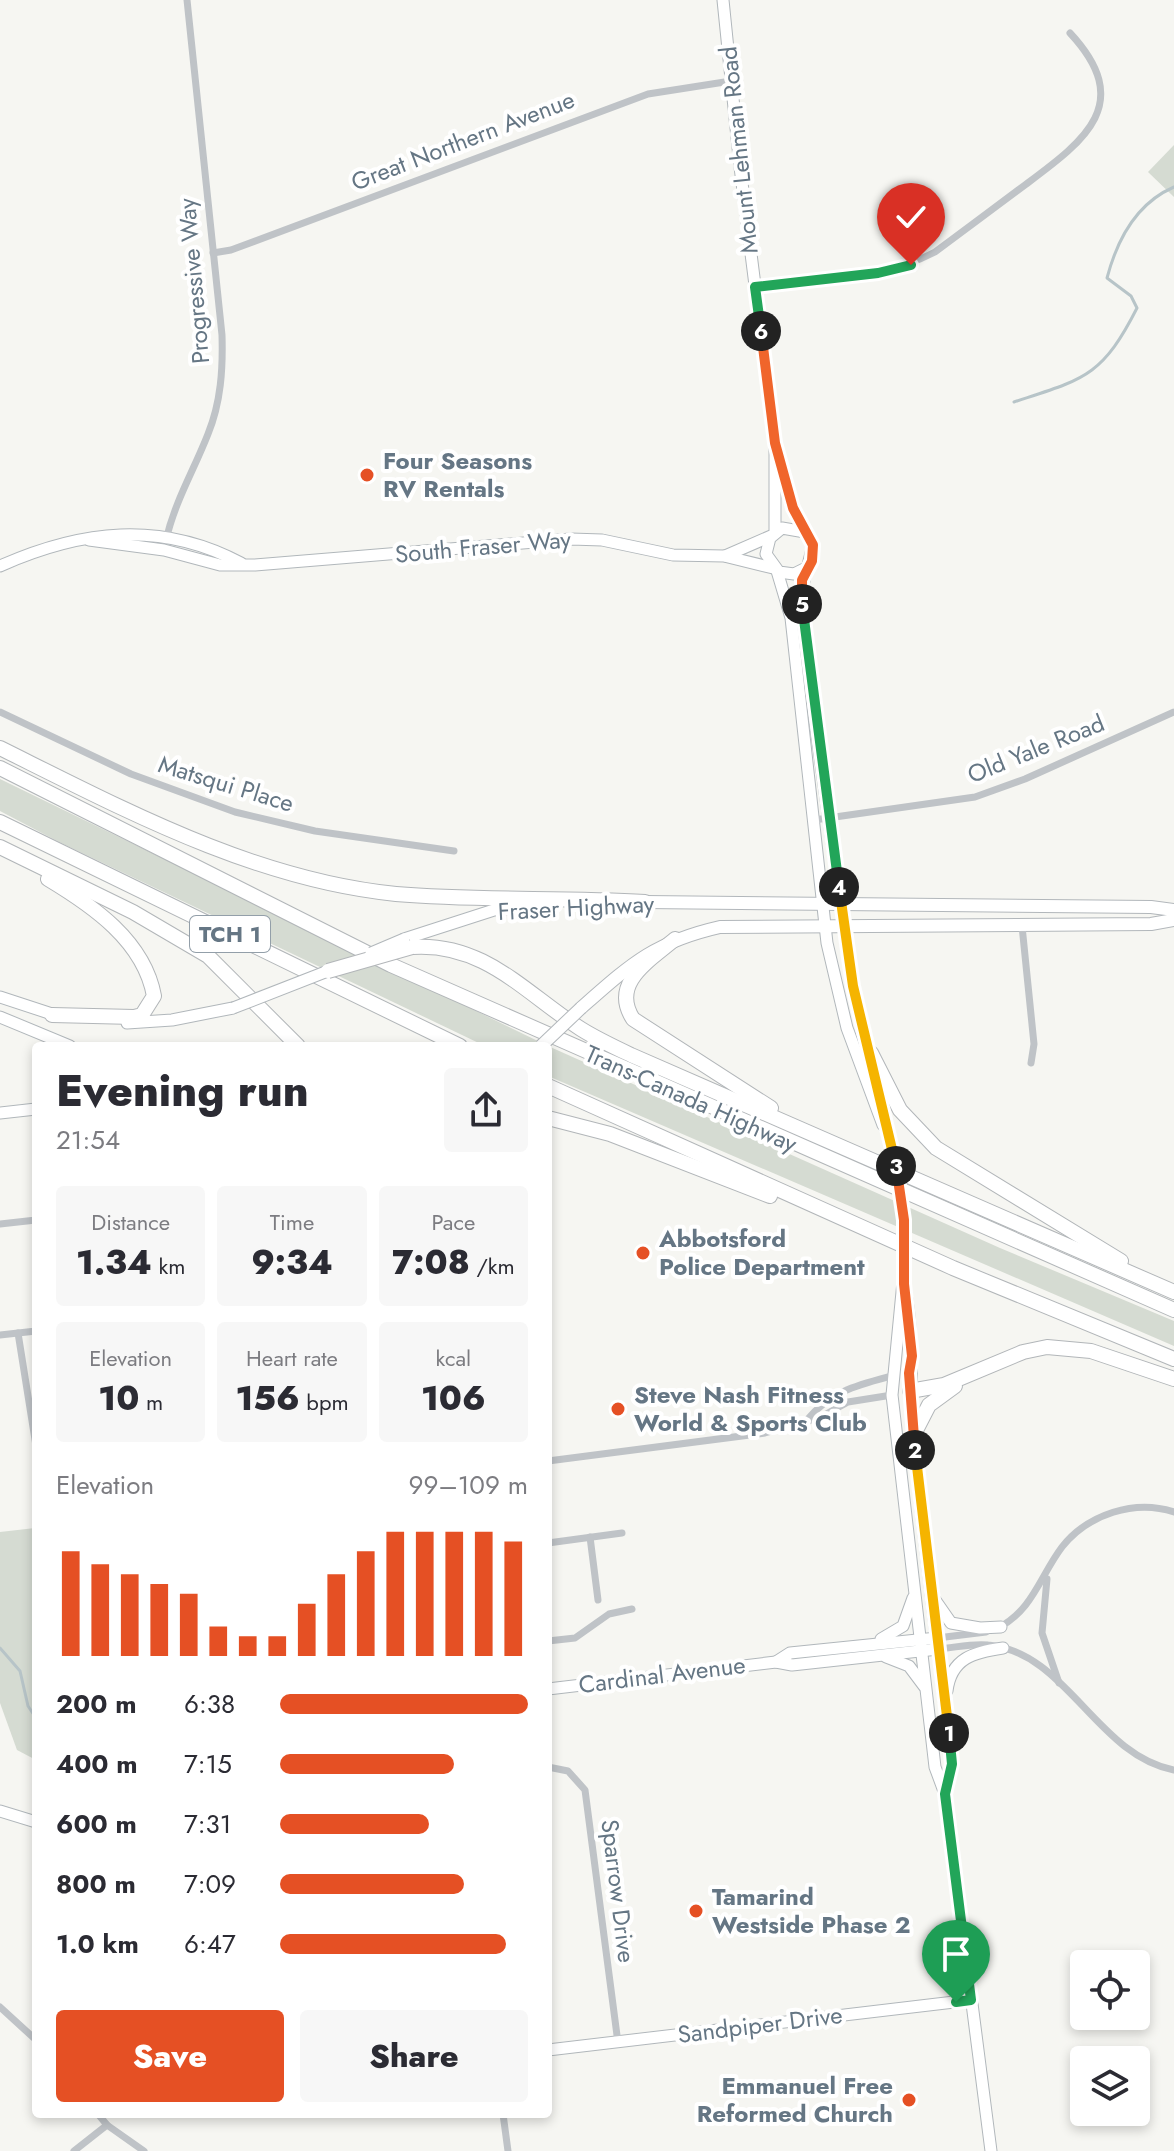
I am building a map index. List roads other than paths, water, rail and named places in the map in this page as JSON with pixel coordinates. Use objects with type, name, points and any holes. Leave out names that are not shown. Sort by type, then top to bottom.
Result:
[{"type":"highway","points":[[0,748],[191,839],[276,869],[334,884],[395,894],[645,902]]},
{"type":"highway","name":"Trans-Canada Highway","points":[[0,768],[391,965],[1174,1310]]},
{"type":"highway","name":"TCH 1","points":[[0,822],[452,1042]]},
{"type":"highway","points":[[0,849],[111,923],[129,944],[153,988],[152,1004],[142,1015],[52,1015]]},
{"type":"highway","points":[[0,849],[133,912],[208,956],[294,1042]]},
{"type":"highway","points":[[675,939],[632,976],[623,992],[625,1006],[633,1019],[823,1139]]},
{"type":"highway","points":[[328,971],[408,943],[454,949],[477,956],[600,1040],[1172,1291]]},
{"type":"highway","points":[[871,1053],[900,1110],[936,1148],[1172,1291]]},
{"type":"highway","name":"Trans-Canada Highway","points":[[552,1088],[953,1268],[1174,1359]]},
{"type":"highway","points":[[552,1119],[624,1139],[953,1268]]},
{"type":"highway","points":[[910,1391],[966,1377],[1023,1352],[1047,1347],[1091,1351],[1174,1379]]},
{"type":"highway","points":[[913,1436],[929,1405],[966,1377]]},
{"type":"main road","name":"Mount Lehman Road","points":[[723,0],[775,443],[791,504],[805,532]]},
{"type":"main road","name":"Mount Lehman Road","points":[[774,534],[775,443]]},
{"type":"main road","points":[[890,1143],[847,1028],[826,926],[791,618],[775,569],[766,554],[774,534],[790,527],[805,532],[813,545],[802,580],[802,600],[829,818],[853,986],[871,1053],[890,1143],[903,1207],[904,1284],[912,1356],[909,1373],[913,1436],[952,1764],[945,1794]]},
{"type":"main road","name":"South Fraser Way","points":[[0,566],[47,547],[89,540],[105,533],[223,553],[241,563],[291,565],[571,539],[602,540],[673,555],[724,556],[775,569]]},
{"type":"main road","name":"South Fraser Way","points":[[724,556],[774,534]]},
{"type":"main road","points":[[775,569],[794,574],[808,567]]},
{"type":"main road","name":"Fraser Highway","points":[[408,943],[494,910],[645,902],[1174,910]]},
{"type":"main road","name":"Fraser Highway","points":[[545,1042],[647,952],[675,939],[720,927],[1022,926],[1174,920]]},
{"type":"main road","points":[[0,997],[52,1015],[92,1022],[145,1023],[233,1008],[328,971]]},
{"type":"main road","points":[[0,1017],[60,1042]]},
{"type":"main road","points":[[0,1113],[32,1109]]},
{"type":"main road","points":[[904,1284],[892,1395],[935,1767],[945,1794],[991,2151]]},
{"type":"main road","points":[[892,1376],[909,1373]]},
{"type":"main road","points":[[892,1395],[910,1391]]},
{"type":"main road","points":[[930,1587],[939,1610],[951,1623],[980,1628],[1001,1627]]},
{"type":"main road","points":[[866,1644],[903,1626],[912,1608],[915,1588]]},
{"type":"main road","points":[[921,1645],[938,1643]]},
{"type":"main road","name":"Cardinal Avenue","points":[[776,1662],[790,1653],[866,1644],[921,1645]]},
{"type":"main road","name":"Cardinal Avenue","points":[[552,1689],[776,1662],[792,1665],[873,1655],[921,1645]]},
{"type":"main road","points":[[945,1703],[948,1680],[960,1662],[969,1654],[1003,1648]]},
{"type":"main road","points":[[873,1655],[896,1659],[909,1666],[926,1689]]},
{"type":"main road","points":[[0,1811],[32,1821]]},
{"type":"main road","name":"Sandpiper Drive","points":[[552,2050],[971,2000]]},
{"type":"street","name":"Progressive Way","points":[[165,544],[177,500],[207,437],[220,391],[222,335],[187,0]]},
{"type":"street","points":[[755,287],[878,273],[911,265],[935,252],[1076,147],[1095,118],[1100,89],[1094,65],[1070,33]]},
{"type":"street","name":"Great Northern Avenue","points":[[213,253],[231,250],[648,94],[731,81]]},
{"type":"street","name":"Matsqui Place","points":[[0,712],[131,774],[235,812],[315,831],[454,851]]},
{"type":"street","name":"Old Yale Road","points":[[814,820],[975,797],[1025,779],[1174,712]]},
{"type":"street","points":[[1022,926],[1034,1044],[1031,1063]]},
{"type":"street","points":[[0,1224],[32,1220]]},
{"type":"street","points":[[0,1335],[32,1331]]},
{"type":"street","points":[[18,1333],[32,1421]]},
{"type":"street","points":[[806,1421],[828,1398],[850,1387],[892,1376]]},
{"type":"street","points":[[552,1460],[765,1433],[806,1421],[848,1402],[892,1395]]},
{"type":"street","points":[[938,1643],[1001,1627],[1025,1609],[1063,1546],[1080,1530],[1110,1512],[1161,1508],[1174,1512]]},
{"type":"street","points":[[552,1542],[622,1533]]},
{"type":"street","points":[[590,1537],[598,1600]]},
{"type":"street","points":[[1047,1576],[1042,1633],[1060,1685]]},
{"type":"street","points":[[552,1641],[575,1638],[609,1614],[632,1609]]},
{"type":"street","points":[[938,1643],[987,1645],[1029,1659],[1127,1749],[1174,1770]]},
{"type":"street","name":"Sparrow Drive","points":[[552,1768],[568,1771],[585,1790],[618,2043]]},
{"type":"street","points":[[0,2007],[32,2036]]},
{"type":"street","points":[[101,2118],[144,2151]]},
{"type":"street","points":[[504,2118],[508,2151]]},
{"type":"street","points":[[74,2151],[107,2125]]},
{"type":"waterway","points":[[1014,402],[1058,387],[1089,372],[1113,349],[1137,308],[1131,296],[1107,278],[1116,250],[1139,213],[1174,187]]},
{"type":"waterway","points":[[0,1648],[20,1671],[32,1712]]},
{"type":"place","name":"Four Seasons RV Rentals","points":[[367,475]]},
{"type":"place","name":"Abbotsford Police Department","points":[[643,1253]]},
{"type":"place","name":"Steve Nash Fitness World & Sports Club","points":[[618,1409]]},
{"type":"place","name":"Tamarind Westside Phase 2","points":[[696,1911]]},
{"type":"place","name":"Emmanuel Free Reformed Church","points":[[909,2100]]}]
